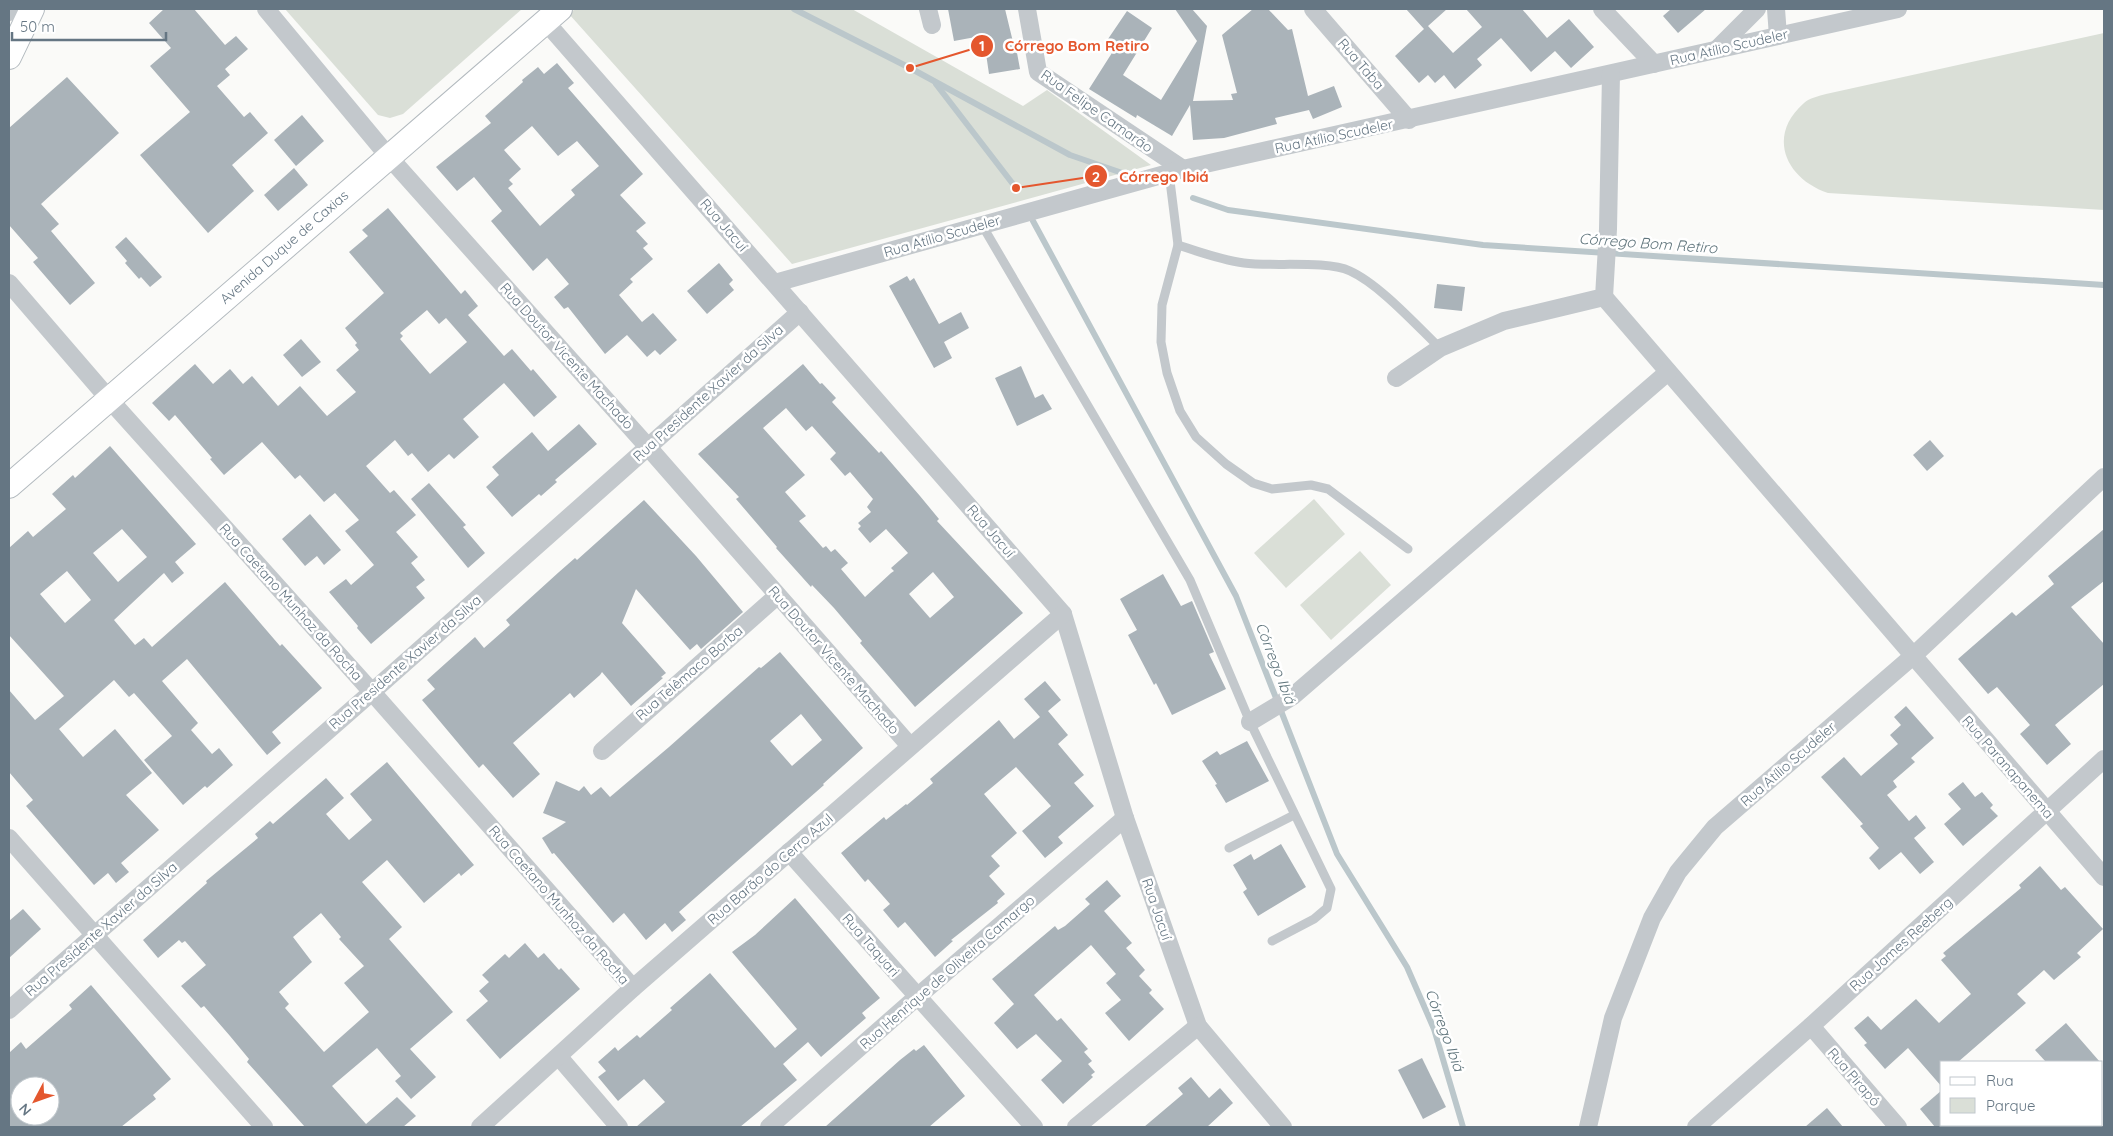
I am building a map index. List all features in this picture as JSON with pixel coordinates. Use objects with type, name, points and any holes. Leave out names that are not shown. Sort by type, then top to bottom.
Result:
[{"type":"street","points":[[9,12],[21,9]]},
{"type":"street","points":[[9,56],[32,9]]},
{"type":"street","name":"Rua Doutor Vicente Machado","points":[[266,9],[389,157],[648,447],[910,746]]},
{"type":"street","name":"Rua Felipe Camarão","points":[[1028,9],[1038,72],[1176,171]]},
{"type":"street","name":"Rua Taba","points":[[1313,9],[1409,120]]},
{"type":"street","points":[[1602,9],[1654,64]]},
{"type":"street","points":[[1718,48],[1757,9]]},
{"type":"street","points":[[1776,9],[1778,36]]},
{"type":"street","name":"Rua Atílio Scudeler","points":[[775,283],[1176,171],[1898,9]]},
{"type":"street","name":"Avenida Duque de Caxias","points":[[9,486],[553,15]]},
{"type":"street","name":"Rua Jacuí","points":[[553,15],[775,283],[1063,614],[1126,818],[1198,1026],[1284,1127]]},
{"type":"street","points":[[1396,378],[1440,348],[1504,321],[1604,297],[1608,229],[1611,74]]},
{"type":"street","name":"Rua Caetano Munhoz da Rocha","points":[[9,283],[108,399],[372,692],[633,988]]},
{"type":"street","name":"Rua Paranapanema","points":[[1604,297],[2104,877]]},
{"type":"street","name":"Rua Presidente Xavier da Silva","points":[[9,1010],[372,692],[800,312]]},
{"type":"street","points":[[1250,722],[1293,696],[1668,372]]},
{"type":"street","name":"Rua Atílio Scudeler","points":[[1588,1127],[1613,1018],[1652,918],[1678,872],[1715,828],[1913,656],[2104,477]]},
{"type":"street","name":"Rua Telêmaco Borba","points":[[602,751],[777,596]]},
{"type":"street","name":"Rua Barão do Cerro Azul","points":[[480,1127],[633,988],[1063,614]]},
{"type":"street","name":"Rua James Reeberg","points":[[1696,1127],[1811,1026],[2104,758]]},
{"type":"street","name":"Rua Henrique de Oliveira Camargo","points":[[769,1127],[916,997],[1126,818]]},
{"type":"street","points":[[9,838],[264,1127]]},
{"type":"street","name":"Rua Taquari","points":[[789,852],[916,997],[1034,1127]]},
{"type":"street","points":[[1076,1127],[1198,1026]]},
{"type":"street","name":"Rua Pirapó","points":[[1811,1026],[1898,1127]]},
{"type":"street","points":[[559,1057],[619,1127]]},
{"type":"lane","points":[[1176,171],[1178,245],[1162,305],[1161,342],[1167,373],[1180,411],[1196,437],[1226,464],[1253,483],[1272,489],[1311,485],[1328,489],[1408,549]]},
{"type":"lane","points":[[982,225],[1190,580],[1250,722],[1331,889],[1327,908],[1314,919],[1272,941]]},
{"type":"lane","points":[[1178,245],[1219,259],[1245,263],[1332,267],[1348,270],[1365,279],[1440,348]]},
{"type":"lane","points":[[1229,848],[1294,815]]},
{"type":"green space","points":[[285,9],[522,9],[403,114],[390,118],[378,115]]},
{"type":"green space","points":[[575,9],[852,9],[1023,106],[1047,90],[1151,165],[792,264],[569,14]]},
{"type":"green space","points":[[2104,33],[2104,210],[1828,193],[1801,178],[1792,167],[1786,155],[1784,142],[1786,129],[1792,116],[1811,98]]},
{"type":"green space","points":[[1314,499],[1345,534],[1286,588],[1254,553]]},
{"type":"green space","points":[[1360,551],[1391,585],[1331,640],[1300,605]]},
{"type":"building","points":[[164,9],[194,9],[225,45],[236,36],[248,49],[225,69],[230,75],[217,86],[244,117],[250,112],[268,133],[232,165],[254,191],[208,233],[140,155],[190,112],[150,66],[171,48],[149,23]]},
{"type":"building","points":[[948,9],[1005,9],[1013,42],[1015,42],[1020,69],[989,74],[984,40],[982,40],[981,36],[954,41]]},
{"type":"building","points":[[1175,9],[1192,9],[1207,26],[1193,101],[1233,100],[1231,94],[1237,93],[1222,35],[1253,9],[1268,9],[1288,30],[1292,29],[1308,96],[1334,86],[1342,107],[1313,119],[1309,110],[1275,118],[1277,124],[1224,138],[1193,140],[1190,105],[1172,136],[1137,115],[1136,118],[1089,89],[1117,45],[1108,39],[1127,11],[1152,28],[1123,75],[1161,100],[1197,41]]},
{"type":"building","points":[[1406,9],[1447,9],[1428,26],[1453,53],[1482,27],[1466,9],[1522,9],[1547,38],[1569,19],[1594,47],[1571,68],[1555,51],[1531,72],[1501,38],[1477,59],[1482,65],[1455,89],[1444,75],[1435,83],[1428,75],[1419,83],[1395,56],[1424,29]]},
{"type":"building","points":[[1671,9],[1706,9],[1678,33],[1663,16]]},
{"type":"building","points":[[557,63],[574,83],[568,88],[643,174],[620,195],[646,223],[636,231],[648,244],[643,248],[653,259],[630,279],[633,282],[619,295],[642,322],[653,313],[677,340],[660,355],[655,350],[647,357],[627,335],[605,354],[568,307],[564,309],[554,297],[569,284],[547,258],[533,271],[491,221],[502,211],[474,177],[457,191],[436,167],[491,123],[485,116],[523,82],[522,80],[538,67],[544,74]],"holes":[[[532,126],[558,156],[577,141],[599,166],[571,190],[575,195],[540,226],[508,188],[513,184],[509,180],[521,169],[504,150]]]},
{"type":"building","points":[[67,77],[119,133],[41,204],[59,224],[51,231],[95,283],[70,305],[33,262],[38,258],[9,225],[9,128]]},
{"type":"building","points":[[302,115],[324,141],[296,166],[274,140]]},
{"type":"building","points":[[294,168],[308,185],[278,211],[264,195]]},
{"type":"building","points":[[388,208],[461,294],[465,290],[478,306],[468,315],[504,356],[512,349],[531,371],[533,369],[557,397],[534,417],[504,383],[463,419],[479,437],[454,459],[449,454],[428,472],[412,453],[408,456],[395,440],[366,466],[390,493],[394,490],[416,515],[396,532],[418,557],[411,563],[425,580],[416,587],[425,598],[371,644],[329,592],[346,579],[351,585],[374,565],[345,531],[359,520],[335,493],[324,502],[300,475],[295,479],[262,442],[224,475],[175,415],[169,421],[152,403],[195,364],[213,384],[230,369],[243,384],[252,376],[278,406],[300,386],[327,416],[356,392],[336,370],[359,350],[355,345],[357,343],[345,328],[384,293],[349,252],[368,236],[362,230]],"holes":[[[427,310],[439,324],[446,318],[467,342],[430,374],[400,339],[403,336],[400,333]]]},
{"type":"building","points":[[126,237],[162,277],[150,287],[141,277],[139,279],[125,263],[127,261],[115,247]]},
{"type":"building","points":[[719,263],[733,280],[729,284],[734,290],[707,314],[687,291]]},
{"type":"building","points":[[907,276],[910,281],[914,278],[939,324],[961,312],[969,328],[944,342],[952,358],[934,368],[889,286]]},
{"type":"building","points":[[1437,284],[1465,287],[1462,311],[1434,308]]},
{"type":"building","points":[[301,339],[321,362],[302,377],[283,355]]},
{"type":"building","points":[[803,364],[820,384],[822,383],[836,398],[832,402],[879,453],[881,451],[920,496],[939,519],[937,521],[1023,613],[915,707],[860,643],[862,641],[834,608],[812,585],[811,587],[776,548],[736,499],[739,497],[698,454]],"holes":[[[786,408],[806,431],[812,426],[836,453],[830,459],[845,476],[850,472],[873,499],[867,507],[871,512],[858,523],[861,526],[858,529],[870,543],[886,529],[908,553],[891,568],[894,571],[865,597],[841,569],[848,563],[835,549],[831,552],[826,546],[823,548],[799,521],[806,516],[785,492],[805,475],[763,428]],[[933,572],[954,597],[930,618],[909,594]]]},
{"type":"building","points":[[1021,366],[1035,398],[1043,394],[1052,409],[1017,426],[995,378]]},
{"type":"building","points":[[579,424],[597,444],[555,480],[557,482],[541,496],[539,494],[512,517],[486,487],[499,475],[492,467],[532,432],[548,451]]},
{"type":"building","points":[[1930,440],[1944,456],[1927,471],[1913,455]]},
{"type":"building","points":[[110,446],[196,544],[175,562],[184,573],[172,583],[164,573],[114,620],[135,645],[144,638],[152,647],[225,582],[280,646],[282,644],[322,688],[272,732],[281,743],[267,755],[187,659],[162,681],[198,723],[191,730],[212,754],[219,748],[233,765],[207,788],[205,786],[183,805],[144,760],[172,736],[134,693],[129,697],[114,680],[59,729],[83,757],[115,729],[152,773],[126,795],[159,830],[121,863],[129,872],[116,883],[108,873],[94,885],[26,806],[33,800],[9,772],[9,690],[35,720],[64,696],[9,635],[9,548],[28,531],[33,537],[66,509],[52,494],[73,475],[75,478]],"holes":[[[122,529],[147,557],[118,582],[93,553]],[[67,571],[91,600],[65,623],[40,594]]]},
{"type":"building","points":[[429,483],[466,525],[463,527],[485,553],[468,568],[411,499]]},
{"type":"building","points":[[644,500],[696,556],[743,612],[701,649],[697,644],[690,650],[636,589],[622,623],[666,673],[661,677],[663,678],[631,706],[602,672],[574,698],[570,693],[513,743],[540,774],[513,798],[483,764],[479,768],[422,700],[435,689],[427,680],[475,637],[484,648],[510,625],[506,620],[575,558],[577,560]]},
{"type":"building","points":[[310,514],[341,550],[324,565],[317,556],[305,566],[282,539]]},
{"type":"building","points":[[2104,529],[2104,581],[2071,607],[2104,644],[2104,684],[2055,725],[2071,744],[2047,765],[2020,734],[2030,725],[1997,687],[1988,694],[1958,659],[2012,612],[2016,616],[2054,584],[2048,576]]},
{"type":"building","points":[[1163,574],[1181,606],[1192,601],[1214,652],[1209,654],[1226,689],[1172,715],[1128,635],[1137,630],[1120,599]]},
{"type":"building","points":[[780,652],[863,748],[824,785],[679,912],[686,920],[672,932],[665,923],[646,940],[624,913],[613,923],[554,853],[552,854],[542,838],[566,822],[543,813],[556,781],[579,791],[584,786],[591,795],[601,787],[610,797],[759,667],[761,668]],"holes":[[[801,714],[822,740],[792,766],[770,741]]]},
{"type":"building","points":[[1045,681],[1061,700],[1048,711],[1068,735],[1058,744],[1084,775],[1074,783],[1094,806],[1058,837],[1063,843],[1045,858],[1022,831],[1051,806],[1016,767],[984,794],[1017,833],[991,856],[1000,866],[989,876],[1005,894],[997,901],[998,903],[951,940],[953,941],[935,957],[905,922],[898,928],[883,910],[890,904],[868,879],[865,882],[841,853],[884,817],[886,820],[907,805],[933,783],[930,779],[999,720],[1014,739],[1040,717],[1024,699]]},
{"type":"building","points":[[1906,706],[1934,738],[1911,758],[1915,762],[1893,781],[1897,787],[1887,795],[1909,821],[1916,815],[1926,828],[1914,838],[1934,862],[1920,874],[1901,852],[1879,870],[1869,858],[1879,848],[1860,826],[1863,824],[1821,777],[1844,757],[1861,776],[1898,744],[1890,735],[1901,725],[1894,717]]},
{"type":"building","points":[[1247,741],[1269,781],[1226,803],[1215,785],[1217,784],[1202,761],[1217,751],[1220,755]]},
{"type":"building","points":[[387,762],[474,865],[461,876],[459,873],[424,903],[387,860],[362,882],[402,927],[389,939],[453,1012],[410,1049],[436,1077],[411,1099],[395,1081],[401,1076],[377,1048],[332,1086],[366,1124],[397,1097],[416,1116],[403,1127],[305,1127],[247,1062],[249,1059],[204,1006],[201,1008],[181,986],[206,965],[185,941],[182,943],[179,940],[158,958],[143,940],[207,883],[206,881],[258,838],[255,834],[270,821],[273,824],[326,778],[344,798],[326,814],[349,840],[372,820],[350,794]],"holes":[[[321,913],[341,937],[339,939],[364,966],[344,983],[369,1012],[324,1052],[285,1008],[289,1004],[279,992],[312,962],[293,937]]]},
{"type":"building","points":[[1963,782],[1975,797],[1982,792],[1993,805],[1990,808],[1998,816],[1963,846],[1944,824],[1961,809],[1948,794]]},
{"type":"building","points":[[1281,844],[1306,887],[1258,916],[1243,892],[1247,889],[1233,865],[1251,854],[1254,860]]},
{"type":"building","points":[[2040,866],[2061,890],[2065,887],[2103,929],[2077,953],[2081,957],[2054,980],[2044,970],[2017,994],[2026,1003],[1959,1061],[1940,1061],[1940,1085],[1908,1048],[1885,1069],[1864,1045],[1867,1043],[1854,1028],[1868,1016],[1881,1030],[1916,999],[1939,1023],[1971,994],[1941,960],[1946,956],[1943,953],[2021,888],[2019,885]]},
{"type":"building","points":[[1107,880],[1121,896],[1104,911],[1132,943],[1126,948],[1145,970],[1139,976],[1152,990],[1149,993],[1164,1009],[1129,1041],[1105,1013],[1121,1000],[1106,983],[1116,974],[1091,945],[1034,995],[1057,1021],[1061,1018],[1088,1049],[1084,1052],[1092,1061],[1088,1064],[1095,1072],[1091,1075],[1093,1077],[1063,1104],[1041,1080],[1062,1061],[1036,1034],[1017,1049],[994,1023],[1014,1004],[992,979],[1055,926],[1058,930],[1065,926],[1090,904],[1085,899]]},
{"type":"building","points":[[795,898],[880,998],[862,1013],[866,1018],[821,1057],[808,1042],[783,1064],[797,1080],[740,1127],[636,1127],[665,1102],[644,1079],[618,1101],[598,1077],[606,1071],[598,1062],[615,1047],[618,1051],[637,1035],[640,1038],[672,1010],[670,1008],[710,973],[775,1048],[797,1029],[732,952],[755,935]]},
{"type":"building","points":[[23,909],[41,929],[9,958],[9,921]]},
{"type":"building","points":[[525,943],[538,958],[544,953],[580,989],[500,1059],[466,1020],[488,1001],[479,991],[489,982],[482,975],[505,954],[509,958]]},
{"type":"building","points":[[91,985],[171,1079],[153,1095],[156,1099],[121,1127],[9,1127],[9,1053],[21,1042],[26,1049],[72,1009],[69,1005]]},
{"type":"building","points":[[2066,1023],[2099,1061],[2045,1061],[2035,1050]]},
{"type":"building","points":[[924,1045],[965,1096],[929,1127],[825,1127],[900,1060],[914,1049],[916,1051]]},
{"type":"building","points":[[1422,1058],[1446,1107],[1423,1119],[1398,1070]]},
{"type":"building","points":[[1191,1077],[1209,1098],[1220,1088],[1233,1103],[1207,1127],[1144,1127],[1183,1094],[1178,1088]]},
{"type":"building","points":[[1940,1092],[1940,1126],[1942,1127],[1935,1127],[1920,1109]]},
{"type":"building","points":[[1827,1108],[1843,1127],[1805,1127]]},
{"type":"waterway","name":"Córrego Bom Retiro","points":[[794,9],[910,68],[1070,155],[1128,175]]},
{"type":"waterway","name":"Córrego Ibiá","points":[[936,84],[1016,188]]},
{"type":"waterway","name":"Córrego Bom Retiro","points":[[1193,198],[1228,210],[1483,245],[2104,285]]},
{"type":"waterway","name":"Córrego Ibiá","points":[[1033,221],[1236,596],[1337,854],[1407,967],[1434,1029],[1463,1127]]},
{"type":"place","name":"Córrego Bom Retiro","points":[[910,68]]},
{"type":"place","name":"Córrego Ibiá","points":[[1016,188]]}]
